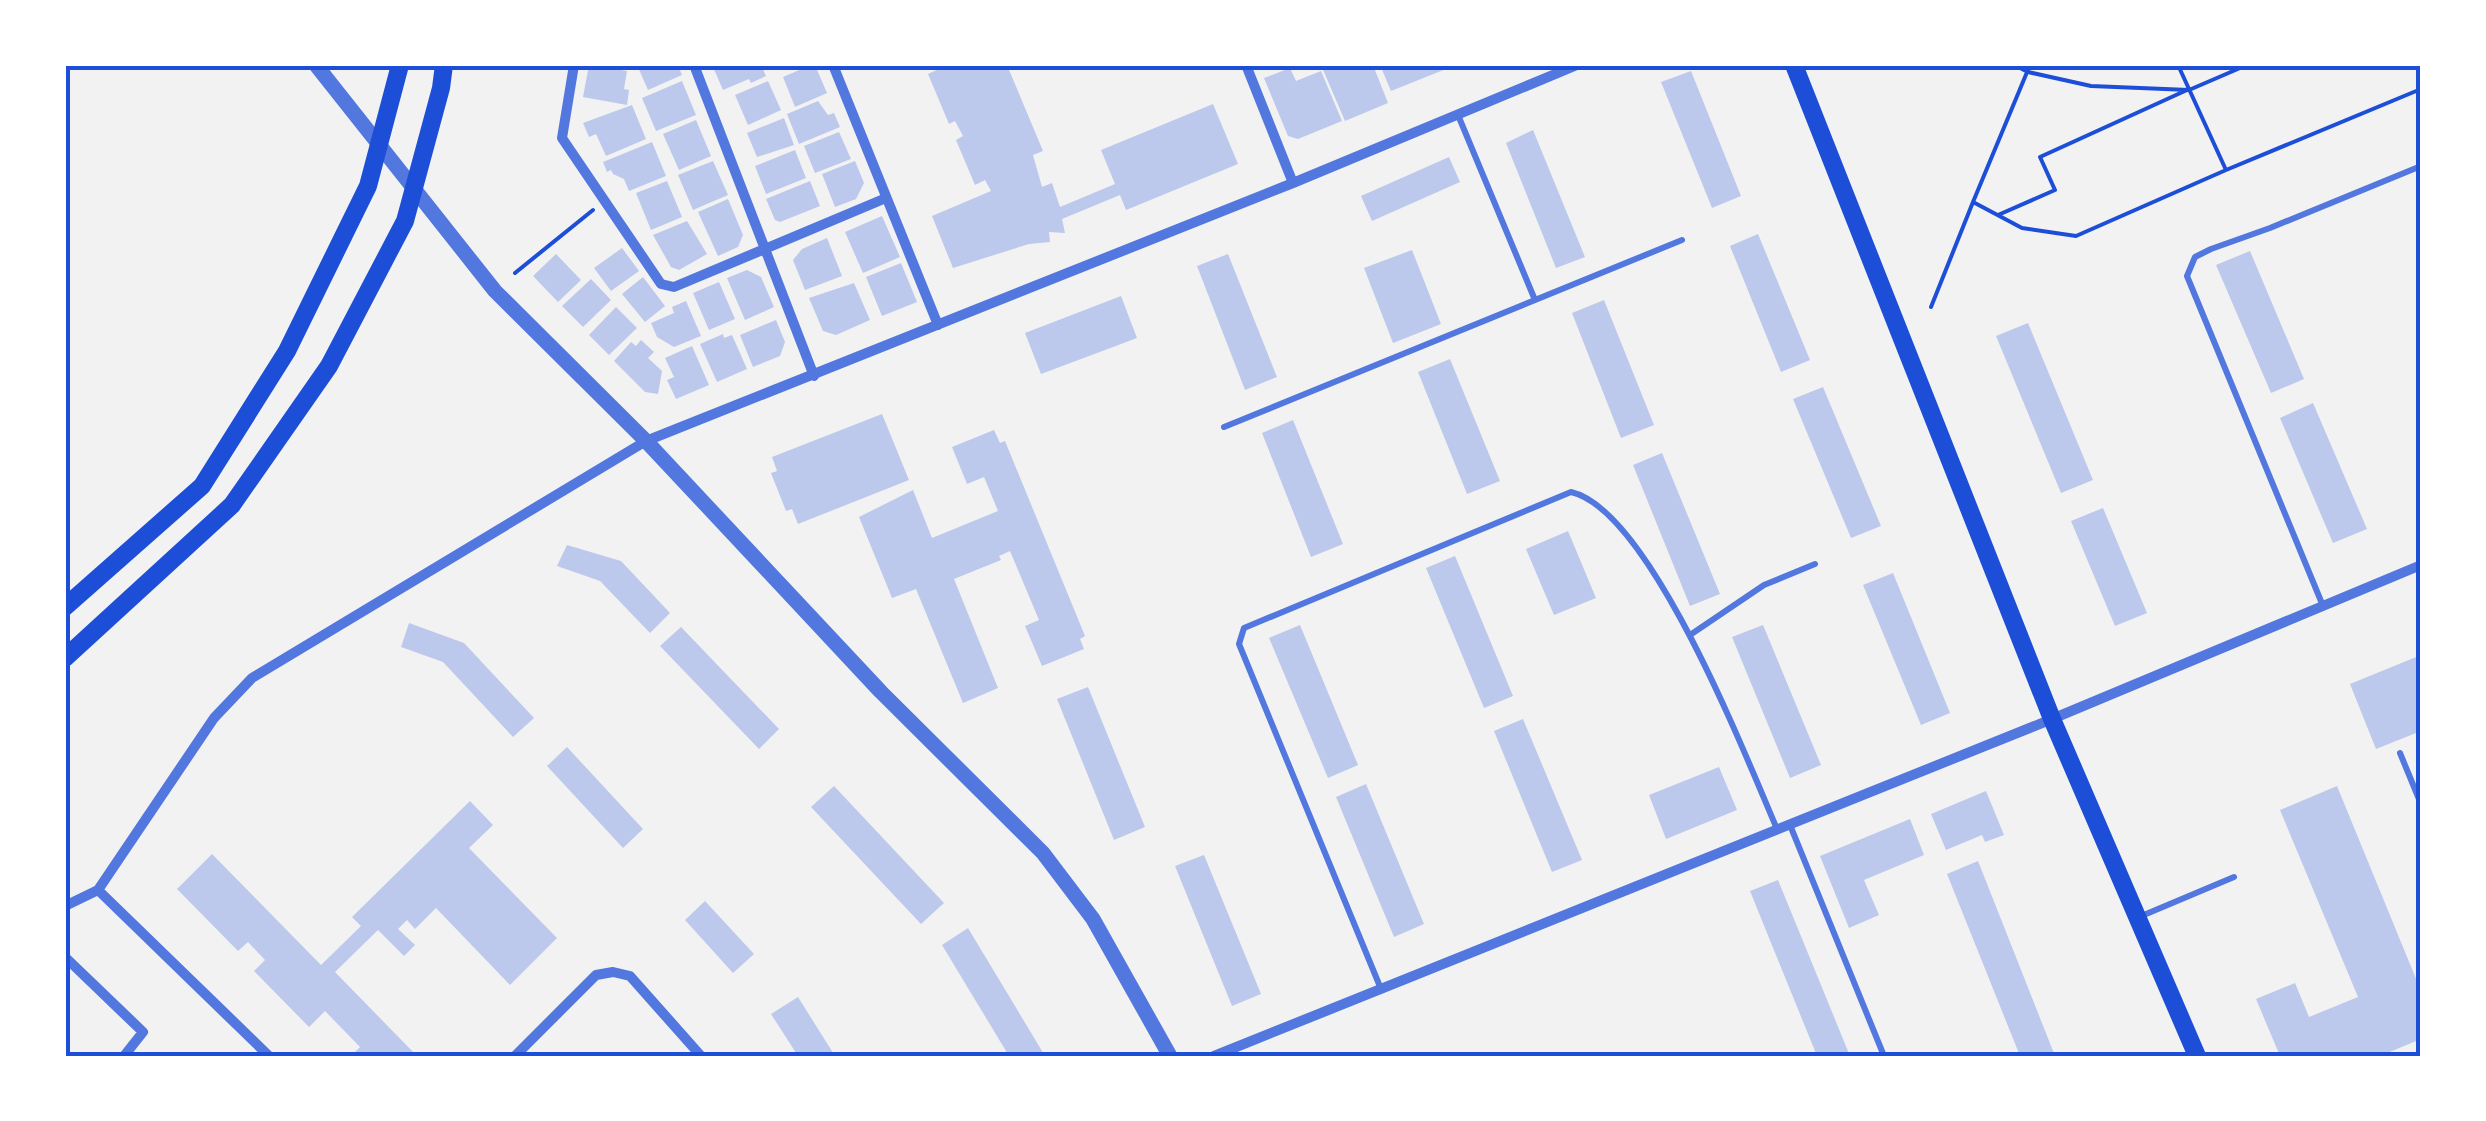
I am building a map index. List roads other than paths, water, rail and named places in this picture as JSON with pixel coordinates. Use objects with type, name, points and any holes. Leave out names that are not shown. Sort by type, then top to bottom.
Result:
[{"type":"main road","points":[[65,607],[202,486],[288,351],[368,186],[400,65]]},
{"type":"main road","points":[[65,658],[232,505],[329,366],[406,221],[444,65]]},
{"type":"main road","points":[[1794,65],[2052,719],[2197,1056]]},
{"type":"street","points":[[316,65],[494,291],[646,442],[881,692],[1043,853],[1094,919],[1170,1056]]},
{"type":"street","points":[[574,65],[562,138],[662,284],[674,288],[886,198]]},
{"type":"street","points":[[694,65],[814,376]]},
{"type":"street","points":[[833,65],[938,325]]},
{"type":"street","points":[[1246,65],[1293,183]]},
{"type":"street","points":[[65,906],[98,890],[214,718],[252,678],[646,442],[1577,65]]},
{"type":"street","points":[[1214,1056],[2052,719],[2421,565]]},
{"type":"street","points":[[98,890],[269,1056]]},
{"type":"street","points":[[65,957],[143,1032],[124,1056]]},
{"type":"street","points":[[515,1056],[596,975],[613,972],[630,976],[701,1056]]},
{"type":"lane","points":[[1458,114],[1535,300]]},
{"type":"lane","points":[[2323,606],[2187,276],[2195,258],[2211,248],[2421,166]]},
{"type":"lane","points":[[1224,427],[1682,240]]},
{"type":"lane","points":[[1381,989],[1238,644],[1244,628],[1571,492],[1586,496],[1602,508],[1634,546],[1690,635],[1710,672],[1777,830]]},
{"type":"lane","points":[[1690,635],[1764,585],[1815,564]]},
{"type":"lane","points":[[2400,753],[2421,804]]},
{"type":"lane","points":[[1790,825],[1884,1056]]},
{"type":"lane","points":[[2138,917],[2234,876]]}]
